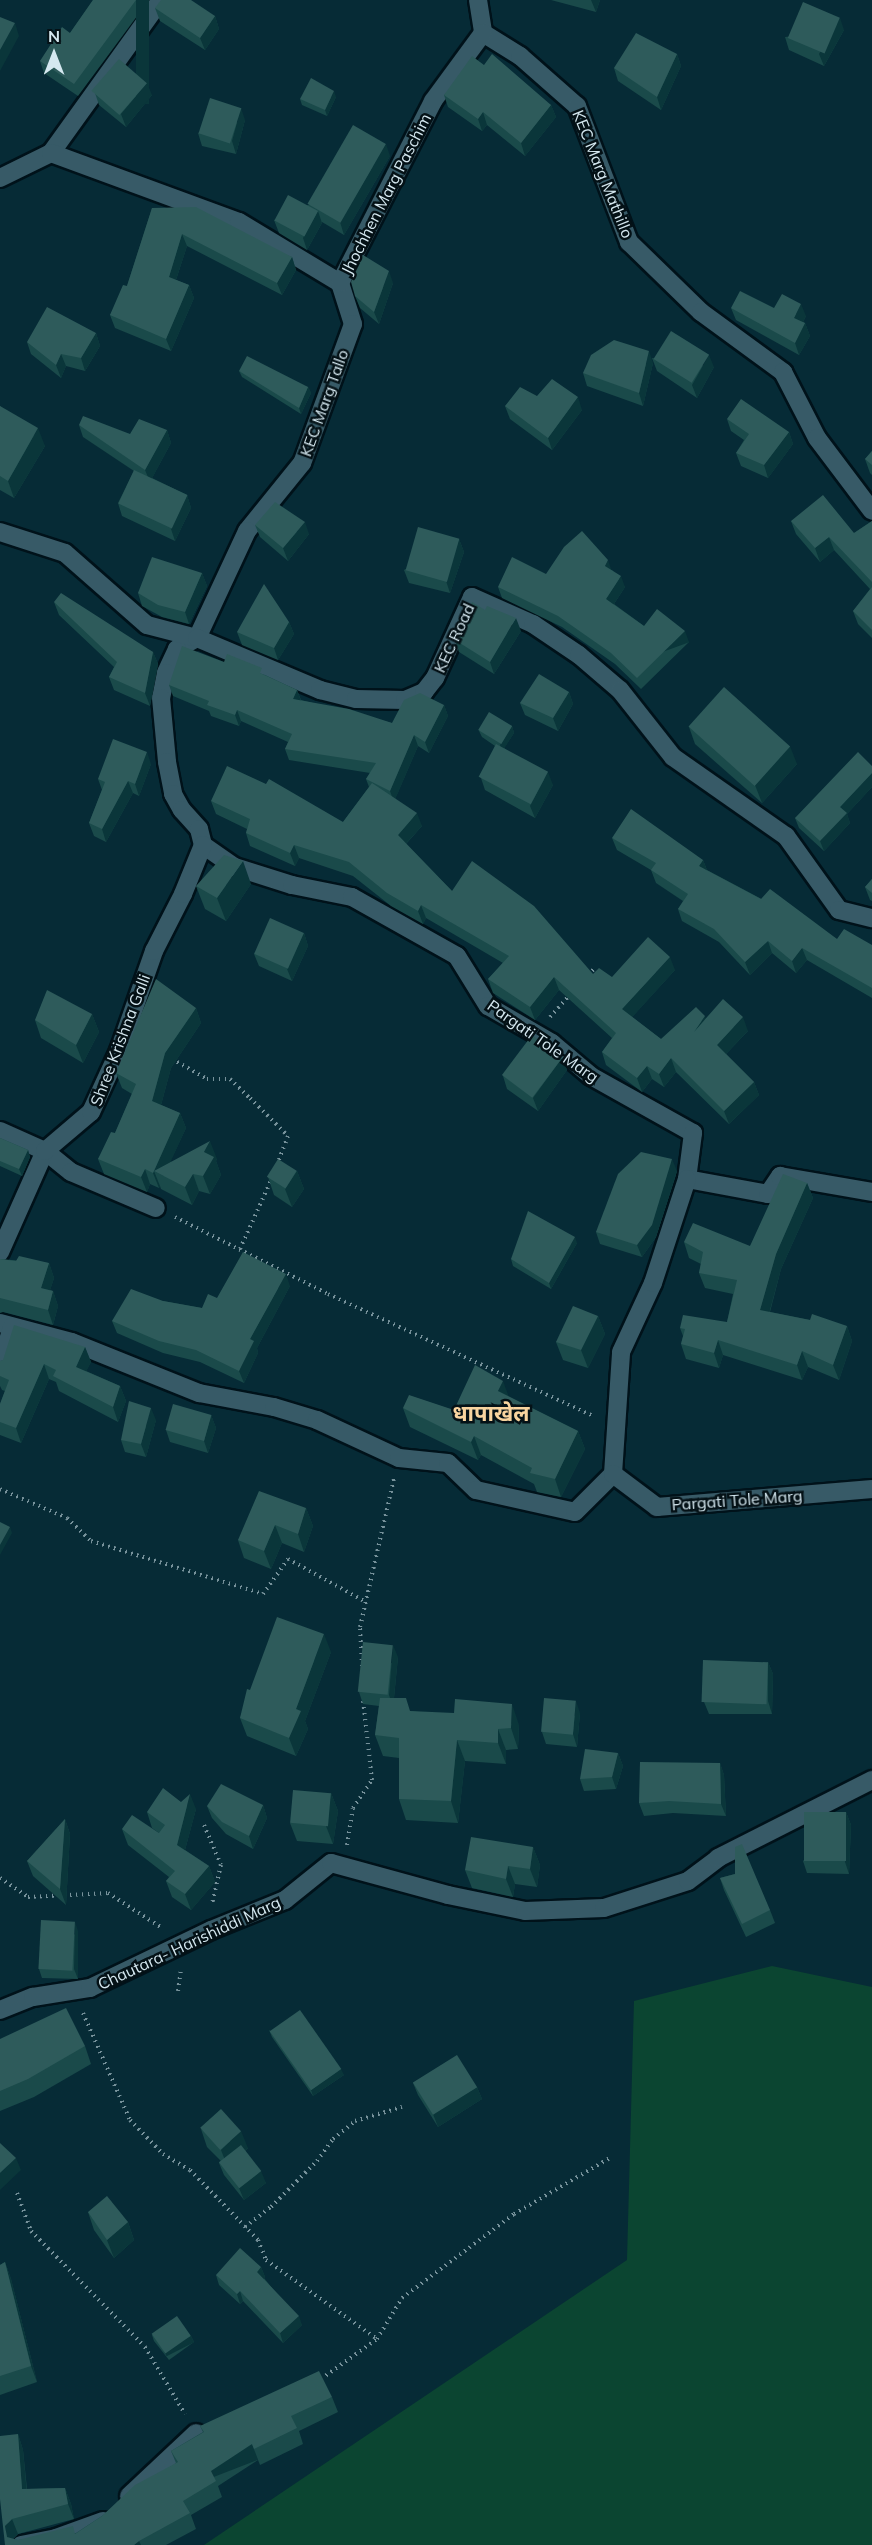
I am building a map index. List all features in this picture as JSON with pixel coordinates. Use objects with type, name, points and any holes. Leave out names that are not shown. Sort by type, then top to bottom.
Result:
[{"type":"street","points":[[0,178],[51,153],[161,0]]},
{"type":"street","points":[[478,0],[483,33]]},
{"type":"street","name":"Jhochhen Marg Paschim","points":[[51,153],[239,222],[340,283],[433,101],[483,33]]},
{"type":"street","name":"KEC Marg Mathillo","points":[[483,33],[520,56],[577,106],[629,242],[701,312],[783,372],[817,438],[872,511]]},
{"type":"street","name":"KEC Marg Tallo","points":[[196,639],[247,531],[302,462],[353,324],[340,283]]},
{"type":"street","name":"KEC Road","points":[[0,532],[65,553],[147,625],[196,639],[320,690],[356,699],[405,700],[424,692],[435,678],[472,597],[533,624],[579,655],[620,690],[673,757],[786,836],[839,910],[872,918]]},
{"type":"street","points":[[196,639],[177,649],[166,673],[161,698],[172,794],[199,829],[203,845]]},
{"type":"street","name":"Pargati Tole Marg","points":[[203,845],[235,867],[292,885],[352,897],[408,926],[457,956],[488,1006],[535,1034],[591,1076],[693,1133],[687,1179]]},
{"type":"street","name":"Shree Krishna Galli","points":[[0,1252],[45,1151],[91,1113],[119,1050],[154,951],[183,894],[203,845]]},
{"type":"street","points":[[0,1131],[45,1151],[71,1172],[156,1208]]},
{"type":"street","points":[[0,1367],[6,1325],[72,1342],[199,1393],[274,1407],[317,1420],[399,1458],[448,1463],[476,1490],[575,1512],[613,1474],[621,1352],[653,1283],[687,1179],[768,1194],[780,1176],[872,1192]]},
{"type":"street","name":"Pargati Tole Marg","points":[[613,1474],[657,1507],[872,1489]]},
{"type":"street","points":[[331,1863],[448,1895],[525,1911],[604,1908],[688,1881],[718,1858],[872,1780]]},
{"type":"street","name":"Chautara- Harishiddi Marg","points":[[0,2010],[33,1997],[90,1988],[185,1943],[285,1900],[331,1863]]},
{"type":"street","points":[[21,2545],[100,2524],[196,2433]]},
{"type":"path","points":[[535,1034],[595,968]]},
{"type":"path","points":[[163,1053],[207,1079],[230,1079],[288,1136],[240,1249]]},
{"type":"path","points":[[156,1208],[616,1426]]},
{"type":"path","points":[[362,1671],[360,1627],[399,1458]]},
{"type":"path","points":[[0,1489],[67,1518],[91,1541],[263,1594],[288,1559],[366,1602]]},
{"type":"path","points":[[331,1863],[342,1859],[353,1808],[372,1780],[363,1693]]},
{"type":"path","points":[[204,1825],[221,1865],[215,1900],[208,1908]]},
{"type":"path","points":[[0,1878],[28,1897],[108,1893],[185,1943]]},
{"type":"path","points":[[73,1990],[130,2120],[163,2154],[190,2170],[258,2240],[266,2260],[377,2339]]},
{"type":"path","points":[[245,2228],[271,2207],[317,2161],[333,2139],[355,2121],[402,2107]]},
{"type":"path","points":[[309,2384],[330,2376],[377,2339],[402,2298],[514,2214],[610,2158]]},
{"type":"path","points":[[17,2193],[31,2231],[145,2347],[196,2433]]},
{"type":"green space","points":[[772,1966],[872,1987],[872,2545],[204,2545],[627,2260],[634,2001]]},
{"type":"building","points":[[93,0],[136,0],[74,84],[40,61],[62,27],[70,33]]},
{"type":"building","points":[[161,0],[191,0],[215,16],[200,38],[155,8]]},
{"type":"building","points":[[803,2],[840,18],[825,54],[788,38]]},
{"type":"building","points":[[0,17],[15,23],[0,50]]},
{"type":"building","points":[[636,33],[677,54],[657,97],[614,68]]},
{"type":"building","points":[[492,54],[551,105],[521,143],[483,112],[478,119],[444,95],[472,56],[484,65]]},
{"type":"building","points":[[119,59],[147,83],[119,115],[91,91]]},
{"type":"building","points":[[311,78],[334,91],[325,110],[300,99]]},
{"type":"building","points":[[210,98],[241,108],[230,143],[199,133]]},
{"type":"building","points":[[353,125],[386,144],[340,223],[308,204]]},
{"type":"building","points":[[288,195],[318,211],[304,237],[274,221]]},
{"type":"building","points":[[196,207],[292,257],[277,283],[182,234],[169,277],[189,285],[166,339],[110,315],[123,285],[127,286],[152,208]]},
{"type":"building","points":[[363,255],[389,271],[374,312],[355,296],[351,282]]},
{"type":"building","points":[[740,291],[774,308],[782,294],[801,304],[794,318],[805,323],[795,343],[731,308]]},
{"type":"building","points":[[47,307],[96,333],[81,358],[61,354],[56,365],[27,342]]},
{"type":"building","points":[[671,331],[709,355],[692,383],[654,359]]},
{"type":"building","points":[[614,340],[649,351],[639,393],[583,373],[591,355]]},
{"type":"building","points":[[247,356],[308,387],[299,408],[239,371]]},
{"type":"building","points":[[552,379],[578,397],[548,438],[505,406],[520,387],[537,396]]},
{"type":"building","points":[[741,399],[789,432],[764,465],[736,453],[749,434],[727,419]]},
{"type":"building","points":[[0,406],[38,428],[8,481],[0,476]]},
{"type":"building","points":[[83,416],[130,434],[139,419],[167,430],[145,470],[79,425]]},
{"type":"building","points":[[872,451],[872,465],[865,459]]},
{"type":"building","points":[[134,470],[187,495],[172,528],[118,504]]},
{"type":"building","points":[[823,495],[854,533],[872,521],[872,582],[829,537],[815,548],[791,521]]},
{"type":"building","points":[[275,502],[305,522],[283,548],[255,525]]},
{"type":"building","points":[[418,527],[459,539],[447,582],[406,570]]},
{"type":"building","points":[[582,531],[608,560],[605,566],[621,576],[606,599],[644,626],[657,609],[685,631],[637,678],[611,653],[558,616],[498,587],[512,557],[546,574],[564,547]]},
{"type":"building","points":[[152,557],[202,573],[185,612],[158,605],[138,593]]},
{"type":"building","points":[[264,584],[289,622],[274,648],[237,632]]},
{"type":"building","points":[[872,587],[872,630],[853,611]]},
{"type":"building","points":[[61,593],[153,652],[145,693],[109,677],[117,662],[54,602]]},
{"type":"building","points":[[472,602],[485,610],[487,606],[516,618],[490,662],[455,640]]},
{"type":"building","points":[[182,646],[224,662],[227,654],[262,668],[260,673],[297,690],[293,699],[349,709],[392,723],[404,700],[420,693],[444,705],[425,742],[414,735],[390,791],[366,779],[376,763],[285,749],[292,734],[237,710],[235,715],[207,705],[209,701],[169,685]]},
{"type":"building","points":[[539,674],[569,692],[553,718],[520,703]]},
{"type":"building","points":[[724,687],[790,747],[755,786],[689,726]]},
{"type":"building","points":[[489,712],[512,726],[501,744],[478,730]]},
{"type":"building","points":[[113,739],[147,752],[135,784],[128,781],[102,829],[89,823],[105,782],[98,779]]},
{"type":"building","points":[[496,744],[548,772],[531,804],[479,777]]},
{"type":"building","points":[[858,752],[872,766],[872,773],[840,807],[847,813],[820,841],[795,818]]},
{"type":"building","points":[[227,766],[266,784],[269,779],[343,822],[372,783],[417,813],[398,835],[452,891],[472,861],[534,906],[593,974],[599,968],[612,977],[648,937],[670,957],[622,1009],[661,1039],[696,1007],[705,1016],[694,1032],[723,999],[743,1017],[717,1045],[754,1082],[724,1111],[671,1058],[659,1074],[647,1066],[637,1078],[602,1052],[616,1033],[554,977],[530,1007],[488,979],[509,956],[421,905],[418,911],[387,893],[349,862],[294,845],[290,853],[246,833],[250,819],[211,801]]},
{"type":"building","points":[[631,809],[703,860],[699,866],[761,899],[770,889],[837,939],[844,929],[872,945],[872,988],[802,948],[792,961],[768,941],[745,962],[714,929],[678,909],[688,894],[651,870],[656,863],[612,838]]},
{"type":"building","points":[[224,855],[243,861],[217,898],[196,886]]},
{"type":"building","points":[[872,879],[872,893],[865,887]]},
{"type":"building","points":[[270,918],[304,933],[288,969],[254,954]]},
{"type":"building","points":[[156,979],[196,1008],[165,1053],[152,1101],[180,1113],[153,1173],[145,1169],[141,1177],[98,1159],[111,1132],[115,1133],[136,1084],[116,1073]]},
{"type":"building","points":[[47,990],[92,1014],[76,1045],[35,1020]]},
{"type":"building","points":[[532,1035],[562,1058],[532,1098],[502,1075]]},
{"type":"building","points":[[0,1138],[28,1150],[19,1169],[0,1161]]},
{"type":"building","points":[[210,1141],[204,1152],[214,1157],[203,1176],[193,1174],[185,1187],[154,1171]]},
{"type":"building","points":[[641,1152],[672,1159],[652,1225],[637,1245],[596,1232],[618,1174]]},
{"type":"building","points":[[278,1159],[297,1171],[286,1188],[267,1177]]},
{"type":"building","points":[[783,1174],[807,1183],[776,1254],[760,1310],[810,1320],[812,1314],[847,1326],[833,1365],[802,1351],[797,1365],[718,1340],[714,1353],[681,1344],[685,1329],[680,1328],[683,1315],[727,1322],[737,1280],[699,1273],[703,1252],[684,1242],[693,1223],[750,1246]]},
{"type":"building","points":[[528,1211],[575,1237],[549,1283],[511,1259]]},
{"type":"building","points":[[243,1252],[286,1274],[250,1339],[254,1341],[239,1371],[196,1350],[159,1341],[112,1321],[131,1289],[163,1301],[202,1308],[208,1294],[217,1298]]},
{"type":"building","points":[[19,1256],[49,1263],[41,1288],[53,1291],[48,1310],[0,1298],[0,1259],[16,1261]]},
{"type":"building","points":[[573,1306],[598,1316],[581,1350],[556,1342]]},
{"type":"building","points":[[14,1325],[85,1347],[76,1367],[120,1386],[113,1407],[53,1376],[56,1370],[44,1364],[16,1428],[0,1422],[0,1404],[9,1380],[0,1376],[0,1361],[3,1360]]},
{"type":"building","points":[[475,1365],[503,1381],[498,1391],[578,1431],[555,1479],[530,1473],[532,1468],[474,1436],[471,1442],[403,1408],[409,1395],[454,1410]]},
{"type":"building","points":[[129,1401],[151,1408],[141,1444],[121,1440]]},
{"type":"building","points":[[173,1404],[211,1415],[204,1441],[166,1430]]},
{"type":"building","points":[[259,1491],[306,1508],[298,1534],[275,1525],[264,1551],[238,1540]]},
{"type":"building","points":[[0,1522],[10,1527],[0,1545]]},
{"type":"building","points":[[277,1617],[324,1634],[296,1709],[301,1711],[289,1738],[240,1718],[247,1689],[250,1690]]},
{"type":"building","points":[[363,1642],[393,1645],[388,1695],[358,1692]]},
{"type":"building","points":[[703,1660],[768,1662],[766,1704],[702,1702]]},
{"type":"building","points":[[380,1698],[406,1698],[410,1711],[454,1713],[455,1699],[512,1704],[511,1728],[498,1729],[498,1743],[457,1740],[451,1801],[399,1799],[399,1738],[375,1735]]},
{"type":"building","points":[[544,1698],[576,1701],[573,1735],[541,1732]]},
{"type":"building","points":[[585,1749],[618,1753],[612,1777],[580,1779]]},
{"type":"building","points":[[640,1762],[720,1763],[721,1804],[669,1801],[639,1803]]},
{"type":"building","points":[[221,1784],[263,1805],[249,1836],[222,1822],[207,1806]]},
{"type":"building","points":[[163,1788],[181,1802],[190,1794],[177,1845],[209,1866],[185,1894],[166,1881],[175,1871],[122,1829],[132,1815],[159,1833],[165,1825],[147,1812]]},
{"type":"building","points":[[293,1790],[331,1793],[328,1826],[290,1823]]},
{"type":"building","points":[[804,1812],[846,1812],[846,1861],[804,1861]]},
{"type":"building","points":[[65,1819],[60,1889],[27,1861]]},
{"type":"building","points":[[471,1837],[533,1847],[530,1869],[508,1866],[506,1879],[465,1870]]},
{"type":"building","points":[[742,1844],[770,1910],[742,1924],[720,1878],[735,1874],[735,1847]]},
{"type":"building","points":[[41,1920],[75,1922],[72,1971],[38,1969]]},
{"type":"building","points":[[66,2008],[85,2046],[28,2079],[0,2091],[0,2039]]},
{"type":"building","points":[[300,2010],[341,2069],[311,2090],[270,2031]]},
{"type":"building","points":[[457,2055],[477,2087],[433,2115],[413,2083]]},
{"type":"building","points":[[221,2109],[241,2131],[220,2150],[200,2128]]},
{"type":"building","points":[[0,2143],[16,2158],[0,2173]]},
{"type":"building","points":[[241,2145],[261,2171],[239,2188],[219,2162]]},
{"type":"building","points":[[107,2196],[128,2222],[107,2240],[88,2212]]},
{"type":"building","points":[[240,2248],[261,2267],[257,2272],[299,2316],[280,2333],[240,2291],[237,2294],[216,2275]]},
{"type":"building","points":[[5,2262],[31,2366],[0,2376],[0,2265]]},
{"type":"building","points":[[177,2316],[191,2336],[165,2353],[152,2334]]},
{"type":"building","points":[[319,2371],[332,2397],[291,2416],[297,2428],[254,2449],[252,2444],[211,2471],[216,2481],[183,2501],[190,2513],[134,2545],[5,2545],[0,2499],[0,2436],[18,2434],[22,2489],[65,2488],[68,2504],[12,2519],[5,2526],[7,2537],[18,2540],[73,2526],[75,2534],[102,2516],[135,2485],[178,2462],[171,2451],[204,2432],[200,2426]]},
{"type":"district","name":"धापाखेल","points":[[491,1414]]}]
